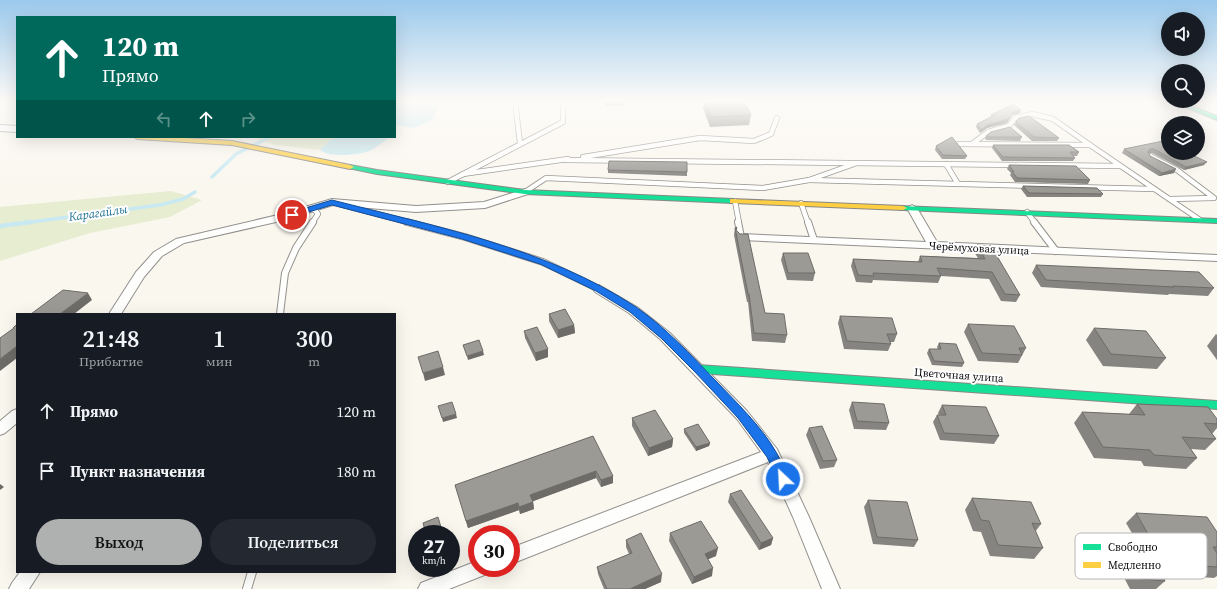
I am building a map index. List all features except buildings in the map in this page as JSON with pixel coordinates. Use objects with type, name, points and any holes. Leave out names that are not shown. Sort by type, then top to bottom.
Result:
[{"type":"street","points":[[154,138],[232,143],[377,172],[525,192],[1217,221]]},
{"type":"street","points":[[117,313],[140,275],[158,254],[180,241],[281,218],[332,202],[424,208],[485,205],[525,192]]},
{"type":"street","points":[[912,208],[933,245]]},
{"type":"street","name":"Черёмуховая улица","points":[[741,237],[1217,258]]},
{"type":"street","points":[[599,289],[633,310],[665,336],[742,415],[772,454],[831,589]]},
{"type":"street","name":"Цветочная улица","points":[[698,369],[1217,405]]},
{"type":"street","points":[[0,429],[16,416]]},
{"type":"street","points":[[520,552],[772,454]]},
{"type":"street","points":[[18,589],[30,573]]},
{"type":"street","points":[[427,589],[468,573]]},
{"type":"lane","points":[[518,128],[520,143]]},
{"type":"lane","points":[[448,182],[550,128]]},
{"type":"lane","points":[[462,174],[566,160],[700,138],[754,141],[771,134],[773,128]]},
{"type":"lane","points":[[972,144],[988,132],[1000,128]]},
{"type":"lane","points":[[1067,128],[1200,220]]},
{"type":"lane","points":[[1025,140],[1030,144]]},
{"type":"lane","points":[[959,144],[1090,145]]},
{"type":"lane","points":[[1150,156],[1177,170],[1214,198],[1170,200]]},
{"type":"lane","points":[[566,160],[1120,166]]},
{"type":"lane","points":[[525,192],[546,178],[763,188],[810,180],[857,163]]},
{"type":"lane","points":[[946,164],[958,184]]},
{"type":"lane","points":[[810,180],[1154,189]]},
{"type":"lane","points":[[735,200],[741,237]]},
{"type":"lane","points":[[332,202],[465,237],[543,262],[599,289]]},
{"type":"lane","points":[[801,203],[814,240]]},
{"type":"lane","points":[[280,313],[285,273],[296,248],[318,214],[313,208]]},
{"type":"lane","points":[[1027,212],[1056,251]]},
{"type":"lane","points":[[247,589],[252,573]]},
{"type":"green space","points":[[257,138],[332,138],[320,150],[275,145]]},
{"type":"green space","points":[[171,191],[202,200],[170,217],[90,233],[0,261],[0,207]]},
{"type":"water","points":[[332,138],[387,139],[369,151],[358,154],[337,155],[324,153],[320,150]]},
{"type":"waterway","name":"Карагайлы","points":[[212,177],[236,154],[268,138]]},
{"type":"waterway","name":"Карагайлы","points":[[23,223],[160,205],[183,199],[195,192]]},
{"type":"waterway","name":"Карагайлы","points":[[0,226],[31,222]]},
{"type":"traffic: fast","points":[[350,167],[525,192],[733,201]]},
{"type":"traffic: fast","points":[[903,208],[1217,221]]},
{"type":"traffic: fast","points":[[698,369],[1217,405]]},
{"type":"traffic: slow","points":[[153,138],[232,143],[350,167]]},
{"type":"traffic: slow","points":[[733,201],[903,208]]},
{"type":"route","points":[[292,215],[332,202],[465,237],[543,262],[599,289],[633,310],[665,336],[698,369],[742,415],[772,454],[783,479]]}]
